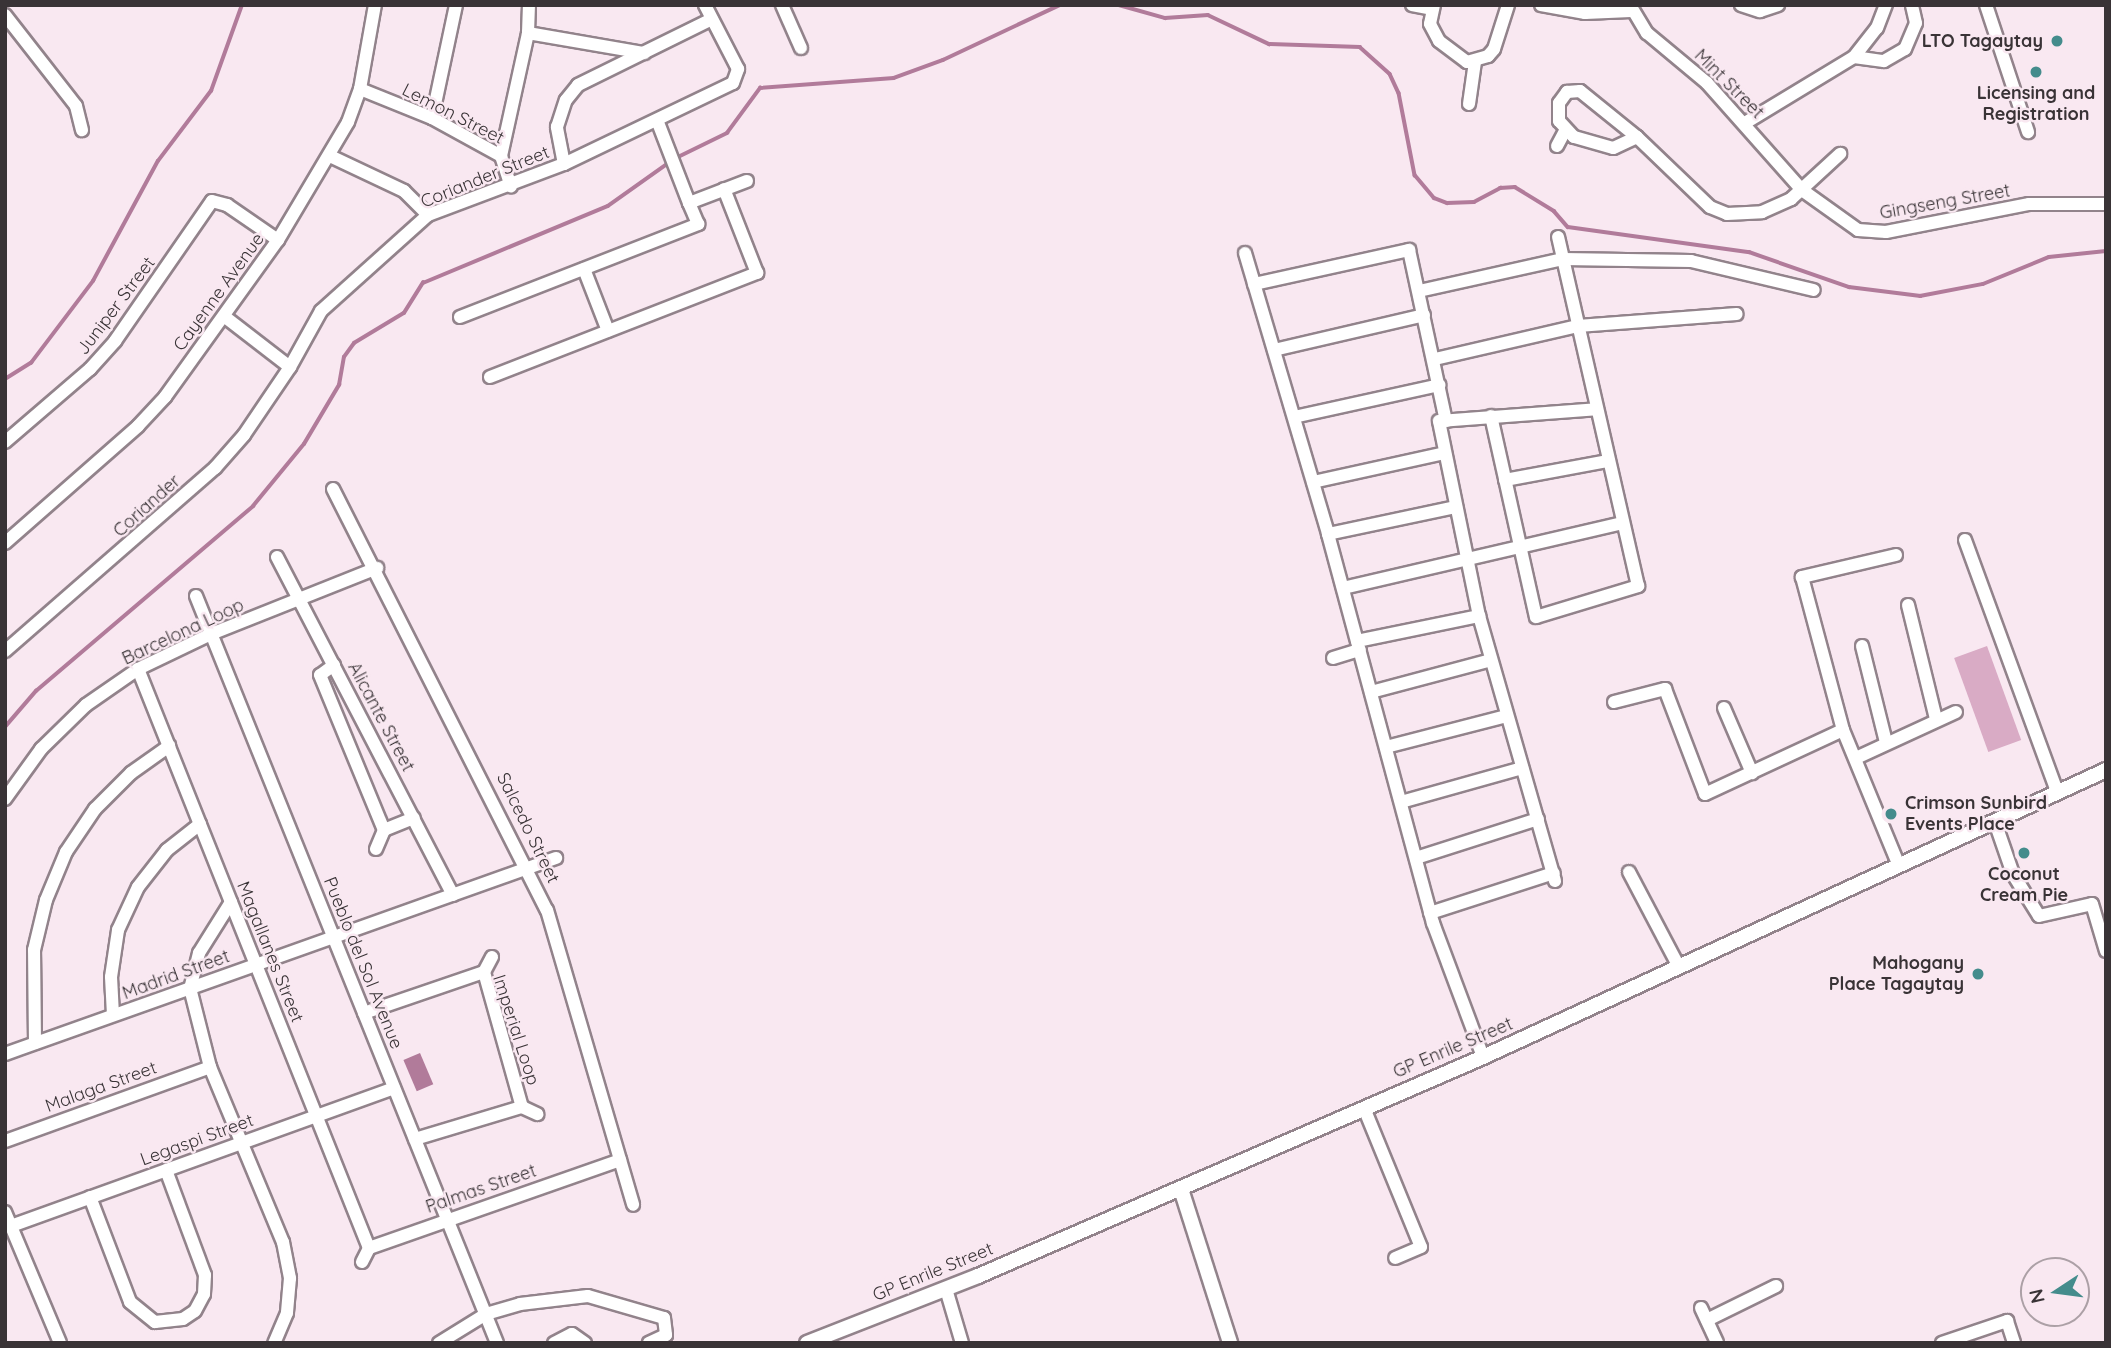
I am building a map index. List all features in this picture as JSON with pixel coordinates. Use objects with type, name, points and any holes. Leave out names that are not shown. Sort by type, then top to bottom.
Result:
[{"type":"street","name":"Cayenne Avenue","points":[[6,540],[138,426],[225,317],[278,240],[330,156],[360,89],[375,5]]},
{"type":"street","points":[[432,118],[456,5]]},
{"type":"street","points":[[501,156],[528,33],[528,5]]},
{"type":"street","points":[[564,164],[557,127],[572,92],[712,19],[705,5]]},
{"type":"street","points":[[782,5],[801,48]]},
{"type":"street","points":[[1412,5],[1433,7],[1430,24],[1439,41],[1467,62],[1475,62],[1488,56],[1498,43],[1508,5]]},
{"type":"street","points":[[1541,5],[1585,13],[1631,8]]},
{"type":"street","points":[[1741,5],[1760,11],[1778,5]]},
{"type":"street","points":[[1745,123],[1854,57],[1877,28],[1886,5]]},
{"type":"street","points":[[1854,57],[1884,61],[1914,45],[1916,23],[1912,5]]},
{"type":"street","points":[[1986,5],[2028,132]]},
{"type":"street","name":"Mint Street","points":[[1631,8],[1647,33],[1707,83],[1802,190]]},
{"type":"street","points":[[1760,11],[1760,25]]},
{"type":"street","points":[[5,15],[31,54],[76,106],[82,130]]},
{"type":"street","name":"Coriander Street","points":[[290,367],[321,311],[428,215],[564,164],[657,120],[738,77],[733,57],[712,19]]},
{"type":"street","points":[[528,33],[645,53]]},
{"type":"street","points":[[1469,104],[1475,62]]},
{"type":"street","name":"Lemon Street","points":[[360,89],[432,118],[501,156],[511,186]]},
{"type":"street","points":[[1637,137],[1613,148],[1565,131],[1559,121],[1559,103],[1567,92],[1580,91],[1637,137],[1710,207],[1727,214],[1762,212],[1802,190],[1840,154]]},
{"type":"street","points":[[460,317],[698,224],[657,120]]},
{"type":"street","points":[[1557,146],[1565,131]]},
{"type":"street","points":[[330,156],[404,191],[428,215]]},
{"type":"street","points":[[690,203],[747,181]]},
{"type":"street","points":[[490,377],[757,273],[724,189]]},
{"type":"street","name":"Gingseng Street","points":[[1802,190],[1843,221],[1872,233],[2029,204],[2106,204]]},
{"type":"street","name":"Juniper Street","points":[[5,442],[90,369],[115,341],[152,293],[212,201],[227,205],[278,240]]},
{"type":"street","points":[[1491,416],[1536,617],[1638,586],[1558,237]]},
{"type":"street","points":[[1254,284],[1409,250],[1435,359],[1446,421]]},
{"type":"street","points":[[1245,253],[1328,534],[1430,913],[1483,1057]]},
{"type":"street","points":[[1419,291],[1563,259],[1691,261],[1814,290]]},
{"type":"street","points":[[584,269],[608,331]]},
{"type":"street","points":[[1435,359],[1578,326],[1737,313]]},
{"type":"street","points":[[1274,350],[1424,315]]},
{"type":"street","points":[[225,317],[290,367]]},
{"type":"street","name":"Coriander","points":[[7,647],[215,468],[244,435],[290,367]]},
{"type":"street","points":[[1294,417],[1440,385]]},
{"type":"street","points":[[1430,913],[1555,877],[1479,616],[1439,421],[1597,409]]},
{"type":"street","points":[[1313,482],[1446,453]]},
{"type":"street","points":[[1505,480],[1608,461]]},
{"type":"street","name":"Salcedo Street","points":[[333,489],[377,568],[530,867],[570,978],[634,1205]]},
{"type":"street","points":[[1328,534],[1456,507]]},
{"type":"street","points":[[1343,588],[1622,523]]},
{"type":"street","points":[[1965,540],[2057,792]]},
{"type":"street","points":[[1896,555],[1802,577],[1843,730],[1899,866]]},
{"type":"street","name":"Alicante Street","points":[[277,557],[453,895]]},
{"type":"street","name":"Barcelona Loop","points":[[5,799],[50,740],[86,705],[138,669],[211,634],[377,568]]},
{"type":"street","name":"Pueblo del Sol Avenue","points":[[196,596],[497,1343]]},
{"type":"street","points":[[1908,605],[1936,719]]},
{"type":"street","points":[[1333,658],[1358,646],[1479,616]]},
{"type":"street","points":[[1862,646],[1886,743]]},
{"type":"street","points":[[1371,692],[1491,660]]},
{"type":"street","points":[[334,665],[320,676],[384,830]]},
{"type":"street","name":"Magallanes Street","points":[[138,669],[369,1248]]},
{"type":"street","points":[[1614,702],[1665,689],[1705,794],[1843,730]]},
{"type":"street","points":[[1724,708],[1752,773]]},
{"type":"street","points":[[1856,758],[1956,712]]},
{"type":"street","points":[[1386,747],[1507,716]]},
{"type":"street","points":[[35,1043],[34,950],[46,900],[66,852],[95,809],[131,772],[169,746]]},
{"type":"street","points":[[1401,802],[1522,768]]},
{"type":"street","name":"GP Enrile Street","points":[[807,1343],[946,1289],[1483,1057],[2106,770]]},
{"type":"street","points":[[376,849],[384,830],[414,818]]},
{"type":"street","points":[[1416,858],[1538,819]]},
{"type":"street","points":[[1995,822],[2013,874],[2039,916],[2092,904],[2106,951]]},
{"type":"street","points":[[113,1016],[111,977],[118,930],[138,887],[167,849],[200,824]]},
{"type":"street","name":"Madrid Street","points":[[5,1054],[556,858]]},
{"type":"street","points":[[1629,872],[1678,965]]},
{"type":"street","points":[[231,902],[199,953],[190,988],[209,1067],[284,1242],[290,1278],[287,1313],[274,1343]]},
{"type":"street","points":[[484,972],[492,957]]},
{"type":"street","name":"Imperial Loop","points":[[364,1013],[484,972],[522,1107],[415,1139]]},
{"type":"street","name":"Malaga Street","points":[[5,1141],[209,1067]]},
{"type":"street","name":"Legaspi Street","points":[[11,1226],[394,1088]]},
{"type":"street","points":[[522,1107],[537,1114]]},
{"type":"street","points":[[1364,1108],[1421,1247],[1395,1258]]},
{"type":"street","name":"Palmas Street","points":[[369,1248],[620,1160]]},
{"type":"street","points":[[90,1197],[130,1302],[155,1321],[183,1319],[195,1311],[204,1294],[205,1275],[166,1170]]},
{"type":"street","points":[[1181,1189],[1230,1343]]},
{"type":"street","points":[[5,1212],[60,1343]]},
{"type":"street","points":[[362,1262],[369,1248]]},
{"type":"street","points":[[1717,1343],[1704,1314],[1776,1286]]},
{"type":"street","points":[[946,1289],[962,1343]]},
{"type":"street","points":[[439,1343],[486,1314],[520,1304],[588,1296],[664,1318],[666,1335],[649,1343]]},
{"type":"street","points":[[1948,1342],[2007,1321],[2014,1343]]},
{"type":"street","points":[[554,1343],[572,1334],[586,1343]]},
{"type":"shaded area","points":[[1987,646],[2021,740],[1988,752],[1954,658]]},
{"type":"shaded area","points":[[420,1053],[433,1084],[417,1091],[403,1060]]},
{"type":"waterway","points":[[5,379],[31,363],[93,281],[158,161],[211,91],[242,5]]},
{"type":"waterway","points":[[676,158],[727,133],[760,88],[894,78],[943,60],[1060,5]]},
{"type":"waterway","points":[[1119,5],[1165,18],[1208,15],[1269,44],[1360,47],[1390,74],[1399,93],[1415,175],[1434,198],[1447,203],[1474,202],[1500,188],[1515,187],[1554,211],[1568,227],[1749,252],[1849,287],[1920,296],[1983,284],[2049,257],[2106,251]]},
{"type":"waterway","points":[[5,727],[36,691],[253,506],[304,444],[339,385],[344,357],[354,343],[404,313],[423,283],[608,206],[670,162]]},
{"type":"place","name":"LTO Tagaytay","points":[[2057,41]]},
{"type":"place","name":"Licensing and Registration","points":[[2036,72]]},
{"type":"place","name":"Crimson Sunbird Events Place","points":[[1891,814]]},
{"type":"place","name":"Coconut Cream Pie","points":[[2024,853]]},
{"type":"place","name":"Mahogany Place Tagaytay","points":[[1978,974]]}]
